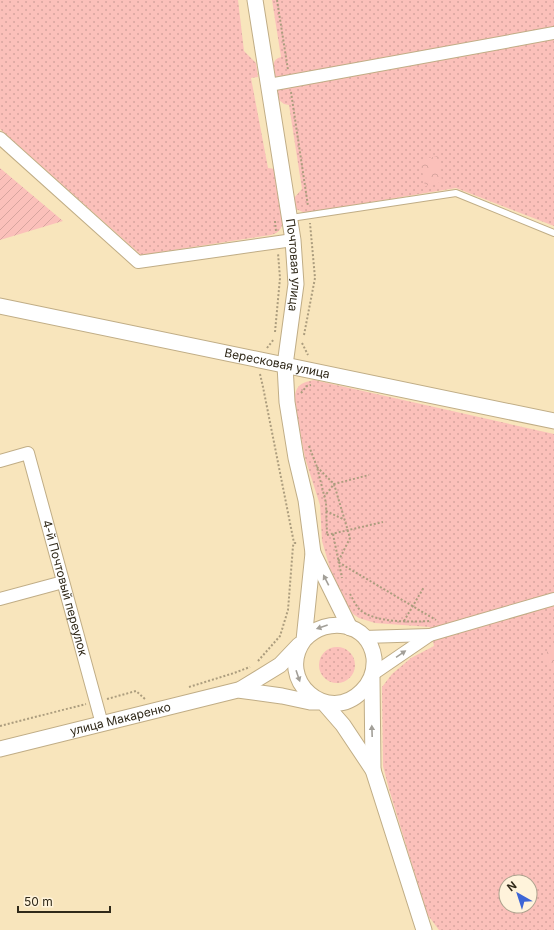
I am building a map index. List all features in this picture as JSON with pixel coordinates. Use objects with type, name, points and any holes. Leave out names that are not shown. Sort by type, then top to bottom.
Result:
[{"type":"street","name":"Почтовая улица","points":[[255,0],[294,240],[296,284],[286,365],[287,402],[296,458],[306,500],[308,548],[302,641]]},
{"type":"street","points":[[269,85],[554,33]]},
{"type":"street","points":[[0,138],[138,262],[294,240]]},
{"type":"street","name":"Вересковая улица","points":[[0,306],[554,420]]},
{"type":"street","name":"4-й Почтовый переулок","points":[[0,461],[28,453],[102,724]]},
{"type":"street","name":"Почтовая улица","points":[[308,548],[350,628]]},
{"type":"street","points":[[0,599],[63,582]]},
{"type":"street","points":[[364,637],[430,635],[554,599]]},
{"type":"street","points":[[424,930],[373,770],[371,718],[372,676],[374,657],[370,646],[364,637],[350,628],[338,625],[325,626],[313,631],[302,641],[298,649],[295,662],[295,669],[299,682],[307,692],[324,702],[342,702],[355,698],[365,688],[372,676],[430,635]]},
{"type":"street","name":"улица Макаренко","points":[[0,749],[242,690],[280,665],[302,641]]},
{"type":"street","name":"улица Макаренко","points":[[242,690],[310,702],[324,702]]},
{"type":"street","points":[[324,702],[373,770]]},
{"type":"lane","points":[[291,218],[456,192],[554,233]]},
{"type":"path","points":[[277,0],[309,215],[315,278],[302,343],[308,355]]},
{"type":"path","points":[[266,349],[274,340],[280,278],[274,216]]},
{"type":"path","points":[[188,687],[234,673],[256,664],[280,636],[288,610],[294,543],[260,368]]},
{"type":"path","points":[[300,394],[306,386],[312,384]]},
{"type":"path","points":[[267,405],[272,405]]},
{"type":"path","points":[[308,443],[317,467],[324,497],[327,535]]},
{"type":"path","points":[[317,467],[334,484],[350,538],[338,562]]},
{"type":"path","points":[[324,497],[334,484],[369,475]]},
{"type":"path","points":[[326,511],[345,520]]},
{"type":"path","points":[[322,537],[383,522]]},
{"type":"path","points":[[333,534],[343,582]]},
{"type":"path","points":[[294,543],[308,548]]},
{"type":"path","points":[[338,562],[437,621],[404,621],[374,618],[359,609],[349,593]]},
{"type":"path","points":[[404,621],[424,587]]},
{"type":"path","points":[[0,726],[136,691],[145,700]]},
{"type":"green space","points":[[0,0],[238,0],[244,51],[256,63],[258,77],[251,78],[268,168],[275,169],[283,221],[280,230],[271,235],[141,255],[0,129]]},
{"type":"green space","points":[[272,0],[554,0],[554,226],[456,188],[305,213],[296,209],[294,198],[302,189],[289,105],[284,104],[279,100],[274,81],[274,62],[281,57]]},
{"type":"green space","points":[[438,156],[442,182],[425,186],[420,160]]},
{"type":"green space","points":[[0,168],[63,221],[0,240]]},
{"type":"green space","points":[[314,380],[554,434],[554,930],[439,930],[427,914],[383,766],[382,687],[392,674],[411,658],[434,646],[430,627],[375,623],[359,618],[353,614],[334,582],[322,541],[320,505],[305,458],[294,401],[297,389],[302,384]]},
{"type":"green space","points":[[341,647],[350,652],[354,658],[354,672],[350,678],[341,683],[333,683],[324,678],[320,672],[319,661],[324,652],[330,648]]},
{"type":"green space","points":[[554,649],[554,670],[542,656],[549,650]]}]
